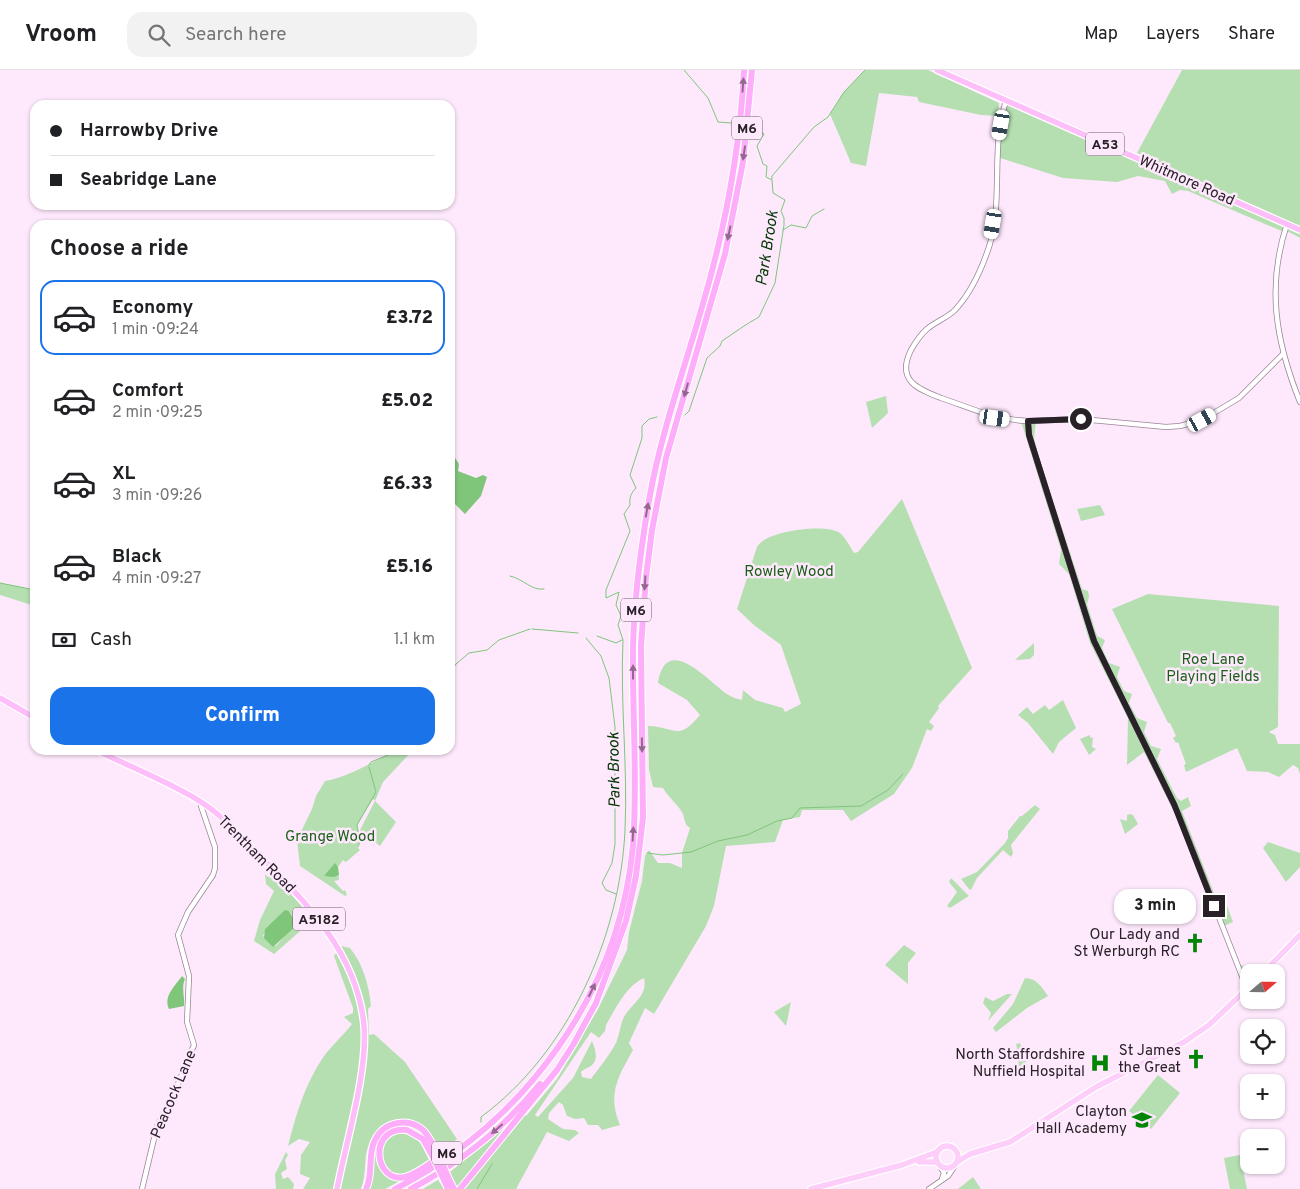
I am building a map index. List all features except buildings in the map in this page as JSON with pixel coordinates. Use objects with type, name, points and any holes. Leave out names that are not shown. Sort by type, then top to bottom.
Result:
[{"type":"highway","name":"M6","points":[[395,1189],[450,1156],[494,1121],[547,1064],[568,1033],[600,974],[615,933],[628,879],[633,846],[635,793],[633,647],[641,551],[658,457],[705,298],[726,218],[737,146],[744,70]]},
{"type":"highway","name":"M6","points":[[460,1189],[565,1058],[590,1016],[619,943],[632,896],[643,818],[641,646],[646,577],[654,520],[666,458],[729,236],[745,145],[752,70]]},
{"type":"highway","name":"Whitmore Road","points":[[938,70],[1300,230]]},
{"type":"highway","points":[[0,698],[30,715]]},
{"type":"highway","name":"Trentham Road","points":[[106,755],[203,803],[252,848],[312,910],[333,939],[352,972],[360,999],[364,1037],[359,1079],[337,1189]]},
{"type":"highway","name":"M6","points":[[411,1189],[476,1147],[501,1125],[538,1087],[571,1043],[606,977]]},
{"type":"highway","name":"M6","points":[[436,1156],[423,1139],[407,1130],[397,1130],[388,1134],[383,1139],[379,1148],[381,1163],[390,1174],[400,1178],[415,1173],[461,1143],[491,1119],[530,1078],[568,1033]]},
{"type":"highway","name":"M6","points":[[366,1189],[370,1178],[375,1140],[390,1125],[404,1122],[418,1127],[428,1136],[446,1178],[454,1189]]},
{"type":"highway","name":"M6","points":[[446,1178],[448,1189]]},
{"type":"main road","points":[[1272,964],[1300,935]]},
{"type":"main road","points":[[902,1164],[925,1161],[950,1168],[970,1154],[1010,1142],[1096,1087],[1184,1042],[1212,1022],[1240,996]]},
{"type":"main road","points":[[812,1189],[902,1164],[937,1152],[946,1145],[970,1154]]},
{"type":"main road","points":[[956,1150],[958,1156],[957,1163]]},
{"type":"main road","points":[[937,1152],[939,1164]]},
{"type":"street","points":[[1006,101],[997,145],[995,211],[989,247],[969,290],[959,304],[919,337],[906,360],[906,370],[915,386],[928,393],[994,418],[1028,421],[1081,419],[1180,426],[1202,420],[1239,398],[1283,354]]},
{"type":"street","points":[[1287,224],[1278,265],[1274,305],[1283,354],[1300,402]]},
{"type":"street","points":[[1028,421],[1029,435],[1094,641],[1178,813],[1240,968]]},
{"type":"street","name":"Peacock Lane","points":[[142,1189],[157,1126],[171,1101],[194,1045],[187,1022],[187,966],[178,935],[188,912],[215,872],[215,848],[201,806],[203,803]]},
{"type":"street","points":[[928,1189],[950,1174],[957,1163]]},
{"type":"street","points":[[939,1164],[944,1174],[941,1180]]},
{"type":"green space","points":[[865,70],[928,70],[999,103],[998,116],[981,115],[919,102],[917,97],[879,93],[866,166],[851,163],[830,114],[844,92]]},
{"type":"green space","points":[[1182,70],[1300,70],[1300,227],[1137,153]]},
{"type":"green space","points":[[1006,101],[1287,224],[1284,232],[1188,191],[1180,190],[1172,194],[1165,181],[1138,176],[1117,182],[1063,178],[997,157]]},
{"type":"green space","points":[[1287,224],[1300,230],[1300,238],[1287,231]]},
{"type":"green space","points":[[886,396],[888,413],[872,428],[866,402]]},
{"type":"green space","points":[[1021,421],[1036,421],[1034,438],[1038,455],[1082,589],[1088,591],[1087,604],[1097,636],[1105,640],[1102,648],[1109,663],[1120,667],[1117,677],[1124,691],[1132,694],[1129,703],[1137,718],[1147,722],[1144,732],[1151,746],[1161,749],[1157,759],[1177,798],[1181,801],[1188,797],[1191,806],[1182,811],[1219,906],[1226,903],[1233,922],[1224,926],[1204,880],[1201,881],[1175,813],[1144,752],[1127,765],[1128,718],[1090,643],[1069,574],[1059,564],[1061,550]]},
{"type":"green space","name":"Rowley Wood","points":[[902,499],[972,668],[938,706],[939,708],[929,722],[934,726],[931,731],[927,729],[912,768],[894,794],[851,821],[843,810],[802,810],[800,817],[783,820],[775,842],[726,846],[714,906],[706,926],[654,1014],[645,1008],[629,1043],[633,1050],[619,1077],[614,1095],[616,1114],[620,1125],[602,1130],[598,1125],[588,1125],[584,1118],[575,1119],[567,1116],[563,1105],[559,1102],[549,1113],[548,1119],[563,1129],[575,1130],[579,1133],[569,1141],[547,1132],[516,1189],[464,1189],[524,1114],[526,1116],[557,1079],[598,1009],[627,950],[629,932],[642,881],[645,856],[649,850],[658,863],[670,863],[682,868],[682,853],[690,828],[681,811],[663,788],[653,787],[649,770],[648,726],[681,731],[693,723],[700,715],[687,700],[658,683],[662,668],[669,661],[688,664],[730,696],[742,700],[743,690],[755,700],[783,708],[785,712],[801,704],[781,645],[755,626],[737,609],[757,547],[762,541],[783,533],[796,530],[822,529],[840,533],[854,553],[858,552]],"holes":[[[644,978],[645,984],[642,995],[624,1017],[616,1044],[591,1079],[582,1077],[581,1072],[594,1063],[596,1057],[592,1041],[573,1078],[538,1117],[535,1115],[591,1032],[599,1038],[605,1031],[606,1025],[626,992]]]},
{"type":"green space","points":[[1100,505],[1105,515],[1081,521],[1077,509]]},
{"type":"green space","points":[[0,583],[30,589],[30,604],[0,595]]},
{"type":"green space","name":"Roe Lane Playing Fields","points":[[1148,594],[1279,606],[1278,727],[1269,732],[1275,735],[1278,744],[1300,744],[1300,774],[1298,768],[1293,765],[1279,777],[1268,772],[1247,771],[1237,748],[1186,772],[1184,765],[1186,764],[1178,742],[1176,743],[1173,738],[1176,736],[1112,609]]},
{"type":"green space","points":[[1034,643],[1034,655],[1030,659],[1015,660]]},
{"type":"green space","points":[[1063,700],[1076,728],[1059,742],[1053,754],[1028,723],[1018,715],[1027,707],[1033,714],[1045,705],[1049,710]]},
{"type":"green space","points":[[1090,735],[1093,738],[1092,747],[1096,749],[1089,755],[1080,739]]},
{"type":"green space","name":"Grange Wood","points":[[388,755],[408,755],[383,782],[375,801],[373,799],[357,825],[360,842],[357,847],[360,850],[346,862],[343,860],[338,867],[335,864],[330,876],[339,875],[339,880],[334,881],[343,891],[345,890],[347,895],[345,896],[300,866],[297,840],[316,796],[325,781],[353,772]]},
{"type":"green space","points":[[375,801],[396,822],[380,846],[360,830]]},
{"type":"green space","points":[[1035,805],[1040,809],[1011,845],[1013,853],[1011,857],[1003,850],[977,878],[971,890],[969,889],[961,879],[977,872],[1005,843],[1008,838],[1008,831],[1020,816]]},
{"type":"green space","points":[[1127,815],[1133,815],[1138,824],[1125,834],[1120,819],[1127,821]]},
{"type":"green space","points":[[1268,842],[1300,853],[1300,867],[1286,882],[1263,848]]},
{"type":"green space","points":[[265,874],[268,877],[272,874],[314,919],[274,954],[254,941],[260,920],[274,891],[266,884]],"holes":[[[289,911],[297,922],[276,946],[263,936],[268,926]]]},
{"type":"green space","points":[[951,878],[969,896],[950,908],[947,906],[957,892],[949,882]]},
{"type":"green space","points":[[904,945],[916,953],[908,963],[908,984],[885,965]]},
{"type":"green space","points":[[341,946],[350,948],[365,975],[371,1006],[368,1009],[369,1035],[374,1034],[405,1062],[457,1139],[443,1151],[440,1150],[428,1130],[420,1124],[412,1120],[394,1120],[379,1128],[373,1135],[366,1155],[361,1189],[303,1189],[310,1178],[300,1174],[301,1155],[310,1142],[299,1139],[288,1146],[294,1122],[306,1088],[317,1067],[327,1052],[352,1024],[344,1017],[353,1013],[353,1008],[334,956]]},
{"type":"green space","points":[[1025,978],[1036,981],[1048,996],[1027,1008],[996,1032],[993,1028],[1013,1004]]},
{"type":"green space","points":[[1007,994],[1012,994],[988,1021],[991,1013],[983,1003],[985,997],[993,1001]]},
{"type":"green space","points":[[791,1002],[786,1026],[774,1012]]},
{"type":"green space","points":[[1020,1043],[1028,1068],[1024,1069],[1023,1066],[1015,1066],[1019,1063],[1015,1058],[1017,1057],[1016,1053],[1012,1053],[1017,1048],[1016,1044]]},
{"type":"green space","points":[[1158,1075],[1180,1093],[1151,1129],[1129,1111]]},
{"type":"green space","points":[[403,1125],[415,1128],[427,1139],[411,1130],[398,1128],[387,1133],[380,1141],[376,1152],[378,1164],[385,1174],[400,1181],[385,1189],[368,1189],[372,1156],[377,1140],[381,1133],[387,1129]]},
{"type":"green space","points":[[503,1129],[458,1189],[455,1189],[450,1172]]},
{"type":"green space","points":[[394,1133],[409,1135],[418,1140],[430,1162],[405,1175],[397,1175],[388,1170],[383,1163],[381,1153],[385,1141]]},
{"type":"green space","points":[[286,1152],[288,1155],[285,1160],[287,1169],[281,1173],[283,1179],[288,1177],[294,1184],[293,1189],[276,1189],[275,1174]]},
{"type":"green space","points":[[1240,1155],[1240,1174],[1244,1174],[1247,1189],[1230,1189],[1224,1158]]},
{"type":"green space","points":[[973,1177],[981,1189],[958,1189]]},
{"type":"green space","points":[[438,1180],[444,1189],[423,1189]]},
{"type":"shaded area","points":[[455,458],[459,464],[458,471],[476,478],[483,475],[487,477],[481,496],[465,514],[455,504]]},
{"type":"shaded area","points":[[335,863],[338,867],[339,875],[334,877],[324,876]]},
{"type":"shaded area","points":[[285,910],[289,911],[297,925],[273,947],[264,938],[265,929]]},
{"type":"shaded area","points":[[182,976],[185,979],[183,985],[184,1006],[169,1009],[169,995]]},
{"type":"waterway","name":"Park Brook","points":[[684,70],[708,98],[718,122],[731,123]]},
{"type":"waterway","points":[[772,179],[772,176],[814,127],[828,117],[844,92],[865,70]]},
{"type":"waterway","name":"Park Brook","points":[[685,415],[689,411],[707,358],[720,346],[722,341],[759,317],[775,283],[784,225],[781,211],[785,200],[773,193],[772,180],[766,177],[767,166],[763,164],[757,146],[764,134],[758,129]]},
{"type":"waterway","points":[[783,230],[791,225],[806,228],[812,216],[824,209]]},
{"type":"waterway","name":"Park Brook","points":[[481,1122],[481,1117],[512,1091],[540,1060],[563,1026],[584,990],[600,951],[613,911],[621,870],[626,806],[622,688],[623,640],[618,625],[621,616],[616,605],[619,592],[606,598],[606,590],[630,531],[624,514],[630,505],[631,496],[636,488],[630,475],[642,438],[642,426],[649,419],[657,417]]},
{"type":"waterway","points":[[510,576],[531,587],[544,589]]},
{"type":"waterway","points":[[0,583],[30,589]]},
{"type":"waterway","points":[[455,666],[469,653],[487,650],[499,640],[530,629]]},
{"type":"waterway","points":[[532,629],[578,633]]},
{"type":"waterway","points":[[597,636],[616,643],[622,640]]},
{"type":"waterway","points":[[586,638],[601,656],[609,678],[615,727],[615,844],[612,863],[602,883],[606,890],[616,894]]},
{"type":"waterway","points":[[369,765],[371,762],[388,755]]},
{"type":"waterway","points":[[358,847],[360,842],[357,825],[376,792],[369,767]]},
{"type":"waterway","points":[[647,853],[663,855],[691,852],[718,841],[747,835],[777,821],[792,818],[800,808],[861,806],[888,790],[903,774]]},
{"type":"waterway","name":"Park Brook","points":[[477,1189],[492,1164]]},
{"type":"place","name":"Our Lady and St Werburgh RC","points":[[1195,943]]},
{"type":"place","name":"St James the Great","points":[[1196,1059]]},
{"type":"place","name":"North Staffordshire Nuffield Hospital","points":[[1100,1063]]},
{"type":"place","name":"Clayton Hall Academy","points":[[1142,1120]]},
{"type":"route","points":[[1081,419],[1028,421],[1029,435],[1094,641],[1174,804],[1214,906]]}]
